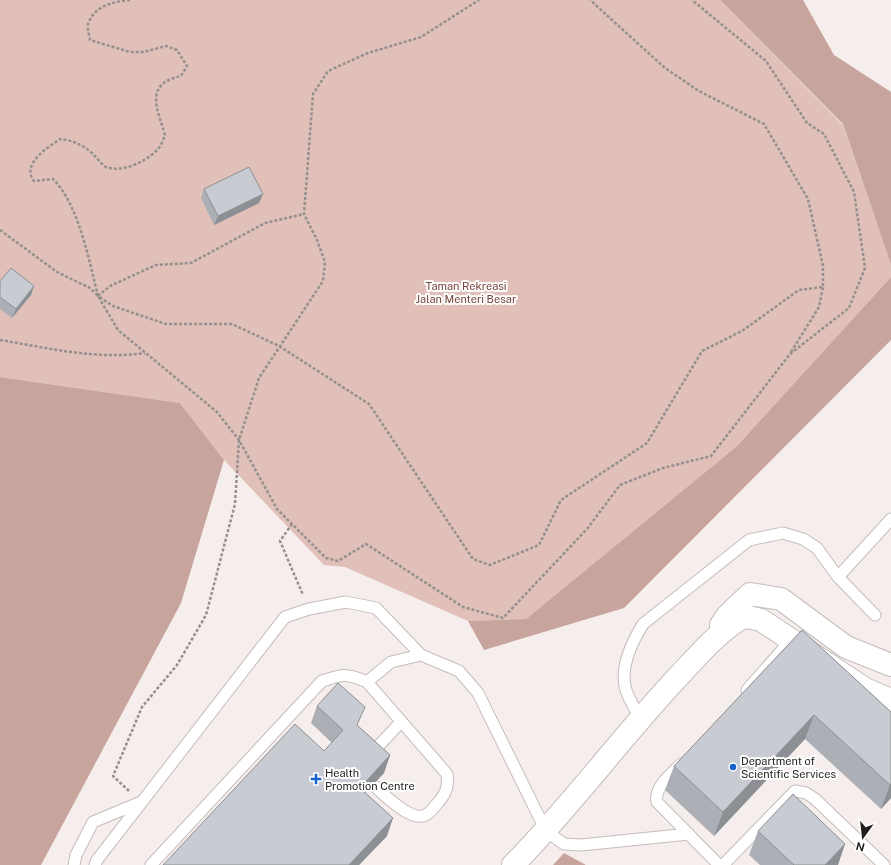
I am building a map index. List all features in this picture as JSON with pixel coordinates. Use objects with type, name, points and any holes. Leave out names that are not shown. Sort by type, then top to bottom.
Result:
[{"type":"street","points":[[708,645],[727,616],[750,594],[781,599],[846,647],[891,665]]},
{"type":"street","points":[[514,865],[546,831],[640,718],[708,645],[739,619],[748,617],[761,620],[865,689],[891,700]]},
{"type":"lane","points":[[838,577],[891,519]]},
{"type":"lane","points":[[640,718],[626,688],[625,666],[632,642],[643,624],[749,540],[783,533],[803,539],[817,548],[838,577],[875,615]]},
{"type":"lane","points":[[95,865],[97,860],[141,802],[285,617],[309,609],[346,602],[376,608],[421,655],[459,671],[478,693],[546,831],[564,844],[581,845],[689,834]]},
{"type":"lane","points":[[740,698],[791,640]]},
{"type":"lane","points":[[367,682],[391,662],[421,655]]},
{"type":"lane","points":[[151,865],[322,681],[338,676],[352,675],[367,682],[446,774],[448,784],[445,795],[427,815],[420,817],[410,815],[373,785]]},
{"type":"lane","points":[[367,758],[401,722]]},
{"type":"lane","points":[[688,755],[657,790],[656,796],[658,802],[718,865]]},
{"type":"lane","points":[[723,865],[795,791],[806,793],[814,799],[884,865]]},
{"type":"lane","points":[[74,865],[76,855],[93,822],[141,802]]},
{"type":"path","points":[[130,0],[111,2],[95,12],[88,25],[90,40],[130,52],[144,52],[166,46],[177,50],[187,66],[181,76],[167,79],[160,88],[156,98],[165,135],[158,150],[148,158],[127,168],[112,168],[104,166],[91,152],[72,140],[60,139],[47,148],[31,166],[30,176],[34,181],[52,179],[65,195],[77,222],[98,296],[118,330],[217,412],[239,440],[277,509],[326,558],[338,560],[366,544],[462,607],[503,618],[588,529],[620,485],[663,468],[711,456],[790,354],[819,307],[823,287],[823,266],[808,199],[764,124],[699,91],[665,68],[590,0]]},
{"type":"path","points":[[141,802],[113,776],[142,707],[177,665],[206,615],[235,504],[239,440],[259,378],[322,281],[325,262],[317,240],[304,214],[313,94],[328,71],[368,53],[421,37],[479,0]]},
{"type":"path","points":[[692,0],[766,61],[807,123],[824,134],[854,192],[865,268],[849,308],[790,354]]},
{"type":"path","points":[[98,296],[110,286],[156,265],[191,263],[265,224],[304,214]]},
{"type":"path","points":[[0,230],[57,272],[90,288],[98,296],[113,306],[166,324],[232,324],[279,346],[368,404],[473,559],[490,565],[539,545],[561,500],[647,443],[702,351],[742,330],[798,290],[823,287]]},
{"type":"path","points":[[0,340],[75,352],[126,356],[146,353]]},
{"type":"path","points":[[292,524],[280,541],[309,609]]},
{"type":"green space","name":"Taman Rekreasi Jalan Menteri Besar","points":[[0,0],[720,0],[843,125],[891,265],[891,277],[737,446],[526,619],[468,621],[345,567],[324,565],[224,460],[180,403],[0,377]]},
{"type":"shaded area","points":[[720,0],[803,0],[834,55],[891,92],[891,265],[843,124]]},
{"type":"shaded area","points":[[891,277],[891,340],[624,608],[484,650],[468,621],[526,619],[737,446]]},
{"type":"shaded area","points":[[0,377],[180,403],[224,460],[181,603],[41,865],[0,865]]},
{"type":"shaded area","points":[[564,853],[586,865],[553,865]]},
{"type":"building","points":[[249,167],[263,194],[218,216],[204,189]]},
{"type":"building","points":[[11,268],[34,286],[16,309],[0,297],[0,281]]},
{"type":"building","name":"Department of Scientific Services","points":[[802,630],[891,712],[891,784],[890,785],[814,715],[723,812],[674,766]]},
{"type":"building","name":"Health Promotion Centre","points":[[338,683],[365,707],[357,725],[390,755],[360,788],[393,818],[349,865],[163,865],[295,724],[324,751],[343,730],[317,706]]},
{"type":"building","points":[[793,794],[845,844],[825,865],[794,865],[758,831]]},
{"type":"place","name":"Department of Scientific Services","points":[[733,767]]},
{"type":"place","name":"Health Promotion Centre","points":[[316,779]]}]
